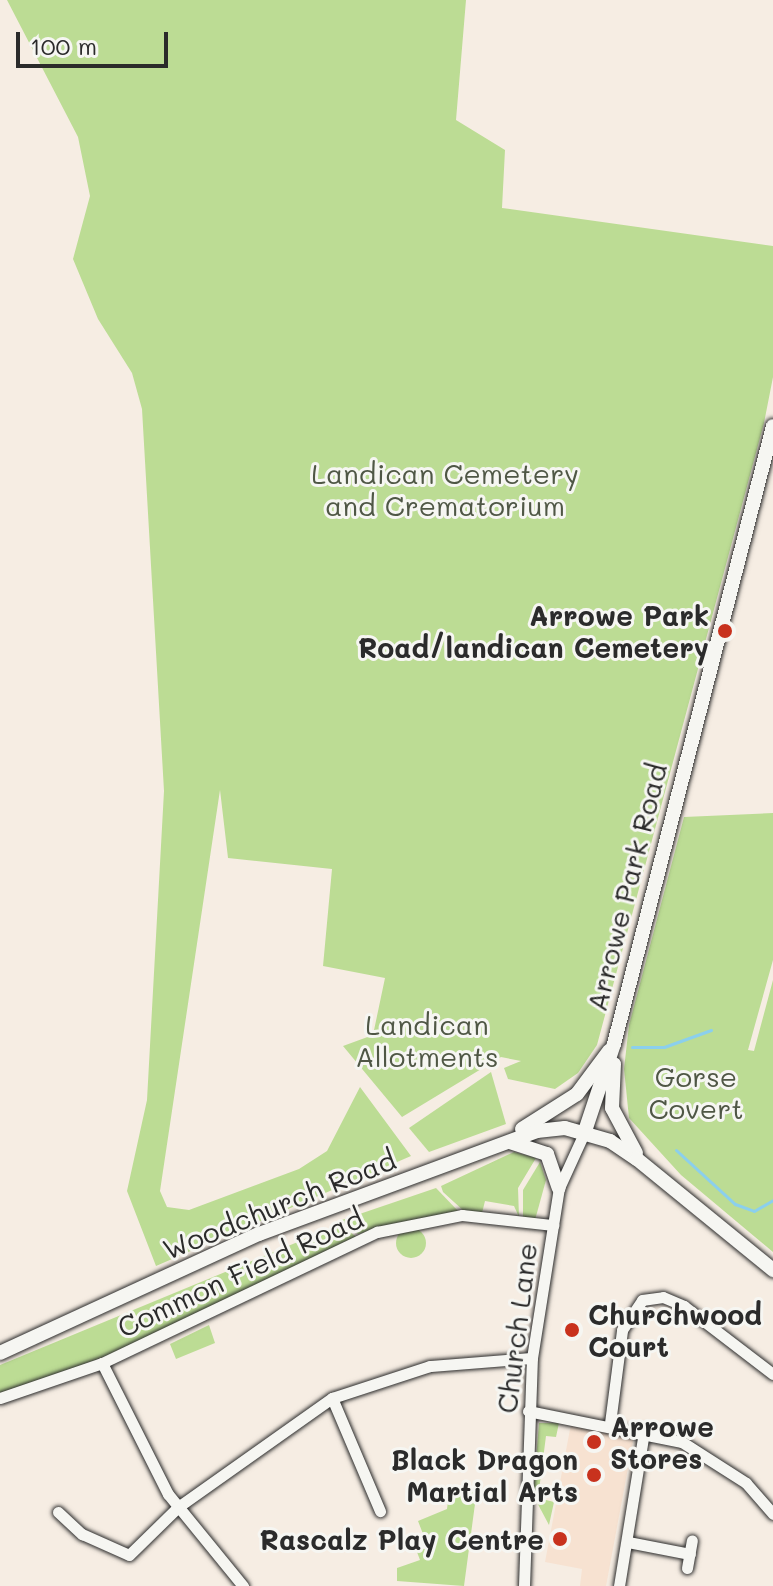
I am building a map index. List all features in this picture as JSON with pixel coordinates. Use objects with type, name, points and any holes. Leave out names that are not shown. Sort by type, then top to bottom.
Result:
[{"type":"main road","name":"Arrowe Park Road","points":[[585,1131],[614,1044],[773,426]]},
{"type":"main road","points":[[462,1160],[577,1094],[614,1044]]},
{"type":"main road","points":[[614,1044],[612,1108],[645,1165]]},
{"type":"main road","name":"Woodchurch Road","points":[[0,1353],[259,1234],[537,1131],[585,1131]]},
{"type":"main road","points":[[585,1131],[645,1165],[773,1270]]},
{"type":"main road","points":[[510,1142],[547,1154],[559,1188]]},
{"type":"street","name":"Church Lane","points":[[524,1586],[532,1358],[559,1188],[585,1131]]},
{"type":"street","name":"Common Field Road","points":[[0,1398],[102,1363],[377,1232],[462,1215],[553,1225]]},
{"type":"street","points":[[610,1423],[622,1330],[642,1300],[663,1297],[684,1306],[773,1374]]},
{"type":"street","points":[[58,1512],[120,1555],[178,1507],[332,1398],[430,1366],[532,1358]]},
{"type":"street","points":[[102,1363],[139,1445],[178,1507],[243,1586]]},
{"type":"street","points":[[332,1398],[380,1511]]},
{"type":"street","points":[[528,1411],[644,1431],[702,1452],[746,1483],[773,1514]]},
{"type":"street","points":[[619,1586],[644,1431]]},
{"type":"street","points":[[687,1568],[692,1540]]},
{"type":"street","points":[[628,1542],[690,1554]]},
{"type":"shaded area","points":[[571,1424],[634,1436],[606,1586],[580,1586],[582,1569],[545,1562]]},
{"type":"green space","name":"Landican Cemetery and Crematorium","points":[[7,0],[466,0],[456,120],[505,150],[502,208],[773,246],[773,377],[764,423],[597,1045],[578,1073],[555,1089],[508,1079],[504,1068],[521,1061],[501,1057],[402,1117],[343,1046],[373,1035],[385,978],[323,966],[332,869],[228,858],[220,790],[160,1191],[167,1207],[189,1210],[299,1169],[327,1151],[360,1087],[411,1156],[156,1266],[127,1191],[147,1100],[164,791],[142,409],[132,373],[98,319],[73,259],[90,196],[78,137]]},
{"type":"green space","name":"Gorse Covert","points":[[773,813],[773,960],[748,1050],[754,1051],[773,980],[773,1252],[681,1175],[629,1118],[624,1069],[629,1025],[684,817]]},
{"type":"green space","points":[[491,1072],[506,1124],[429,1152],[409,1128]]},
{"type":"green space","points":[[514,1152],[536,1158],[518,1188],[519,1217],[514,1206],[485,1201],[482,1213],[465,1212],[443,1192],[441,1186]]},
{"type":"green space","points":[[540,1162],[546,1180],[535,1220],[523,1218],[523,1190]]},
{"type":"green space","points":[[436,1188],[459,1212],[358,1234],[339,1221]]},
{"type":"green space","points":[[339,1225],[357,1237],[131,1347],[0,1395],[0,1365]]},
{"type":"green space","points":[[411,1228],[422,1232],[426,1243],[422,1254],[411,1258],[400,1254],[396,1243],[400,1232]]},
{"type":"green space","points":[[209,1325],[215,1343],[176,1359],[170,1344]]},
{"type":"green space","points":[[539,1423],[559,1423],[556,1437],[546,1436],[538,1498],[554,1502],[549,1525],[533,1495]]},
{"type":"green space","points":[[450,1485],[477,1489],[464,1586],[397,1581],[397,1568],[420,1560],[417,1552],[428,1547],[418,1521],[447,1509]]},
{"type":"waterway","points":[[632,1047],[664,1047],[711,1030]]},
{"type":"waterway","points":[[676,1150],[735,1204],[754,1211],[773,1200]]},
{"type":"place","name":"Arrowe Park Road/landican Cemetery","points":[[725,631]]},
{"type":"place","name":"Churchwood Court","points":[[572,1330]]},
{"type":"place","name":"Arrowe Stores","points":[[594,1442]]},
{"type":"place","name":"Black Dragon Martial Arts","points":[[594,1475]]},
{"type":"place","name":"Rascalz Play Centre","points":[[560,1539]]},
{"type":"park label","name":"Landican Allotments","points":[[427,1040]]}]
